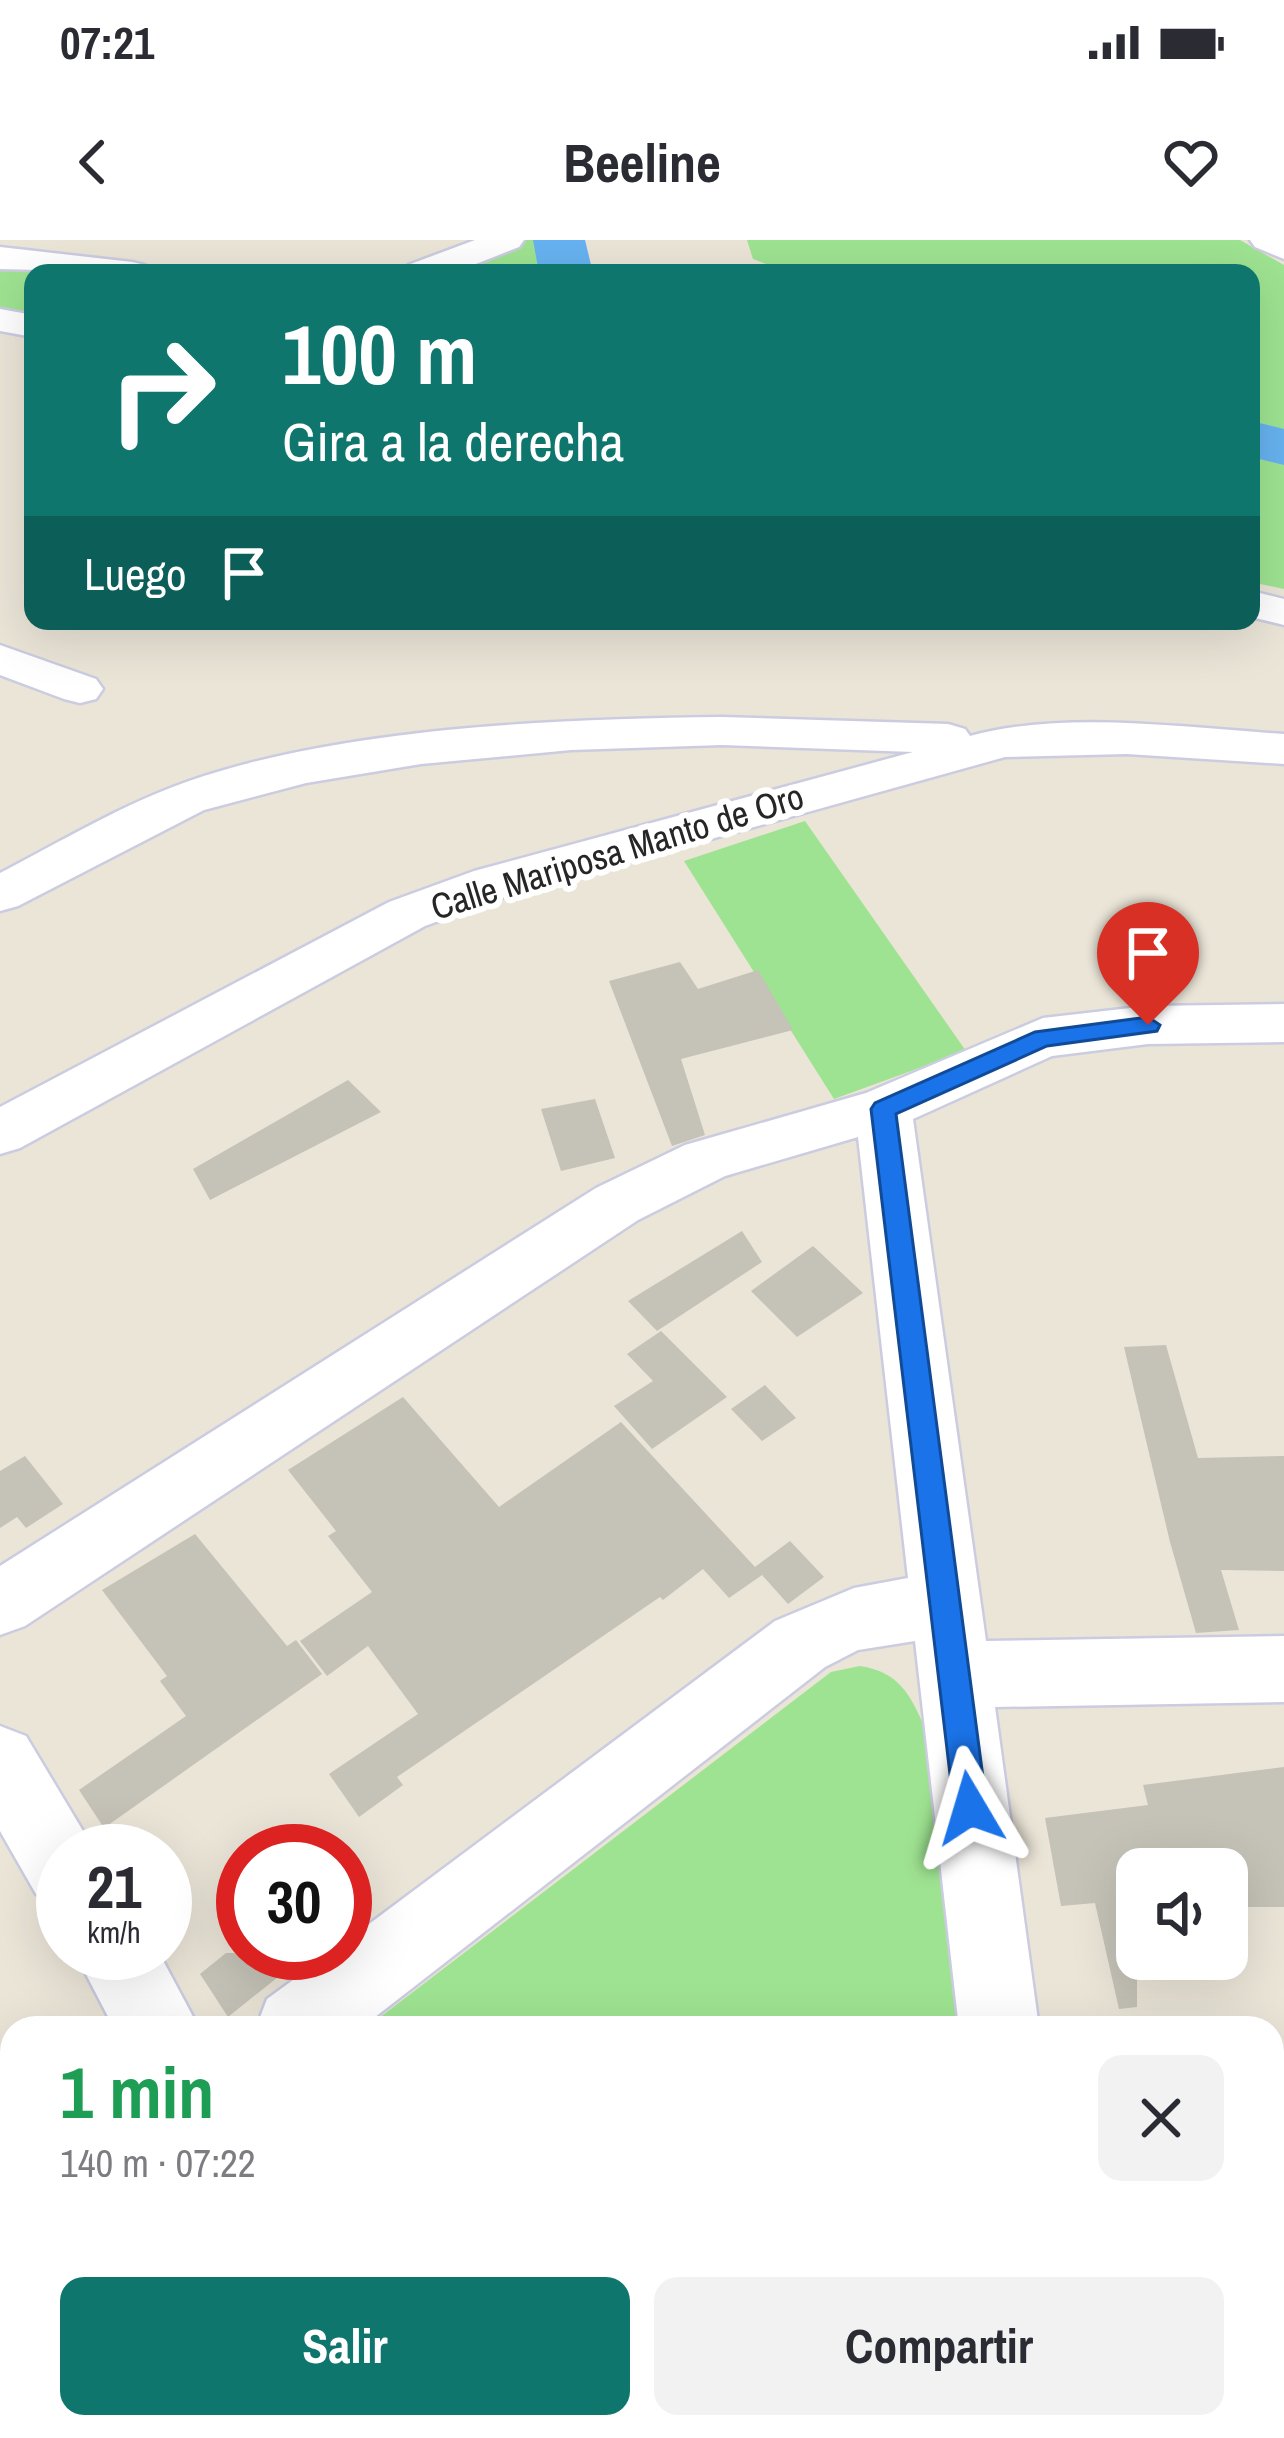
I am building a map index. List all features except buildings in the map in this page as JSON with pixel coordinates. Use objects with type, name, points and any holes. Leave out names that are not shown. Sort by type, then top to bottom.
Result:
[{"type":"street","points":[[444,264],[507,240]]},
{"type":"street","points":[[1267,240],[1284,249]]},
{"type":"street","points":[[0,258],[53,264]]},
{"type":"street","points":[[0,659],[80,689]]},
{"type":"street","points":[[0,894],[189,799],[263,776],[384,754],[540,737],[693,731],[834,731],[1004,742]]},
{"type":"street","name":"Calle Mariposa Manto de Oro","points":[[0,1133],[407,914],[492,883],[1004,742],[1127,739],[1284,748]]},
{"type":"street","points":[[0,1604],[617,1204],[706,1160],[884,1109],[1043,1038],[1148,1025],[1284,1024]]},
{"type":"street","points":[[884,1109],[998,2016]]},
{"type":"street","points":[[312,2016],[800,1644],[861,1616],[893,1608],[951,1642],[1284,1669]]},
{"type":"street","points":[[0,1760],[38,1824]]},
{"type":"street","points":[[130,1980],[152,2016]]},
{"type":"green space","points":[[497,240],[554,240],[561,264],[455,264]]},
{"type":"green space","points":[[747,240],[1240,240],[1284,265],[1284,589],[1260,584],[1260,264],[766,264],[753,259]]},
{"type":"green space","points":[[0,266],[24,268],[24,313],[0,309]]},
{"type":"green space","points":[[805,821],[966,1051],[834,1099],[684,861]]},
{"type":"green space","points":[[860,1666],[884,1673],[902,1686],[925,1728],[961,2016],[382,2016],[831,1672]]},
{"type":"waterway","points":[[559,240],[564,264]]},
{"type":"waterway","points":[[1260,441],[1284,447]]},
{"type":"route","points":[[970,1808],[884,1109],[1043,1038],[1148,1025]]}]
